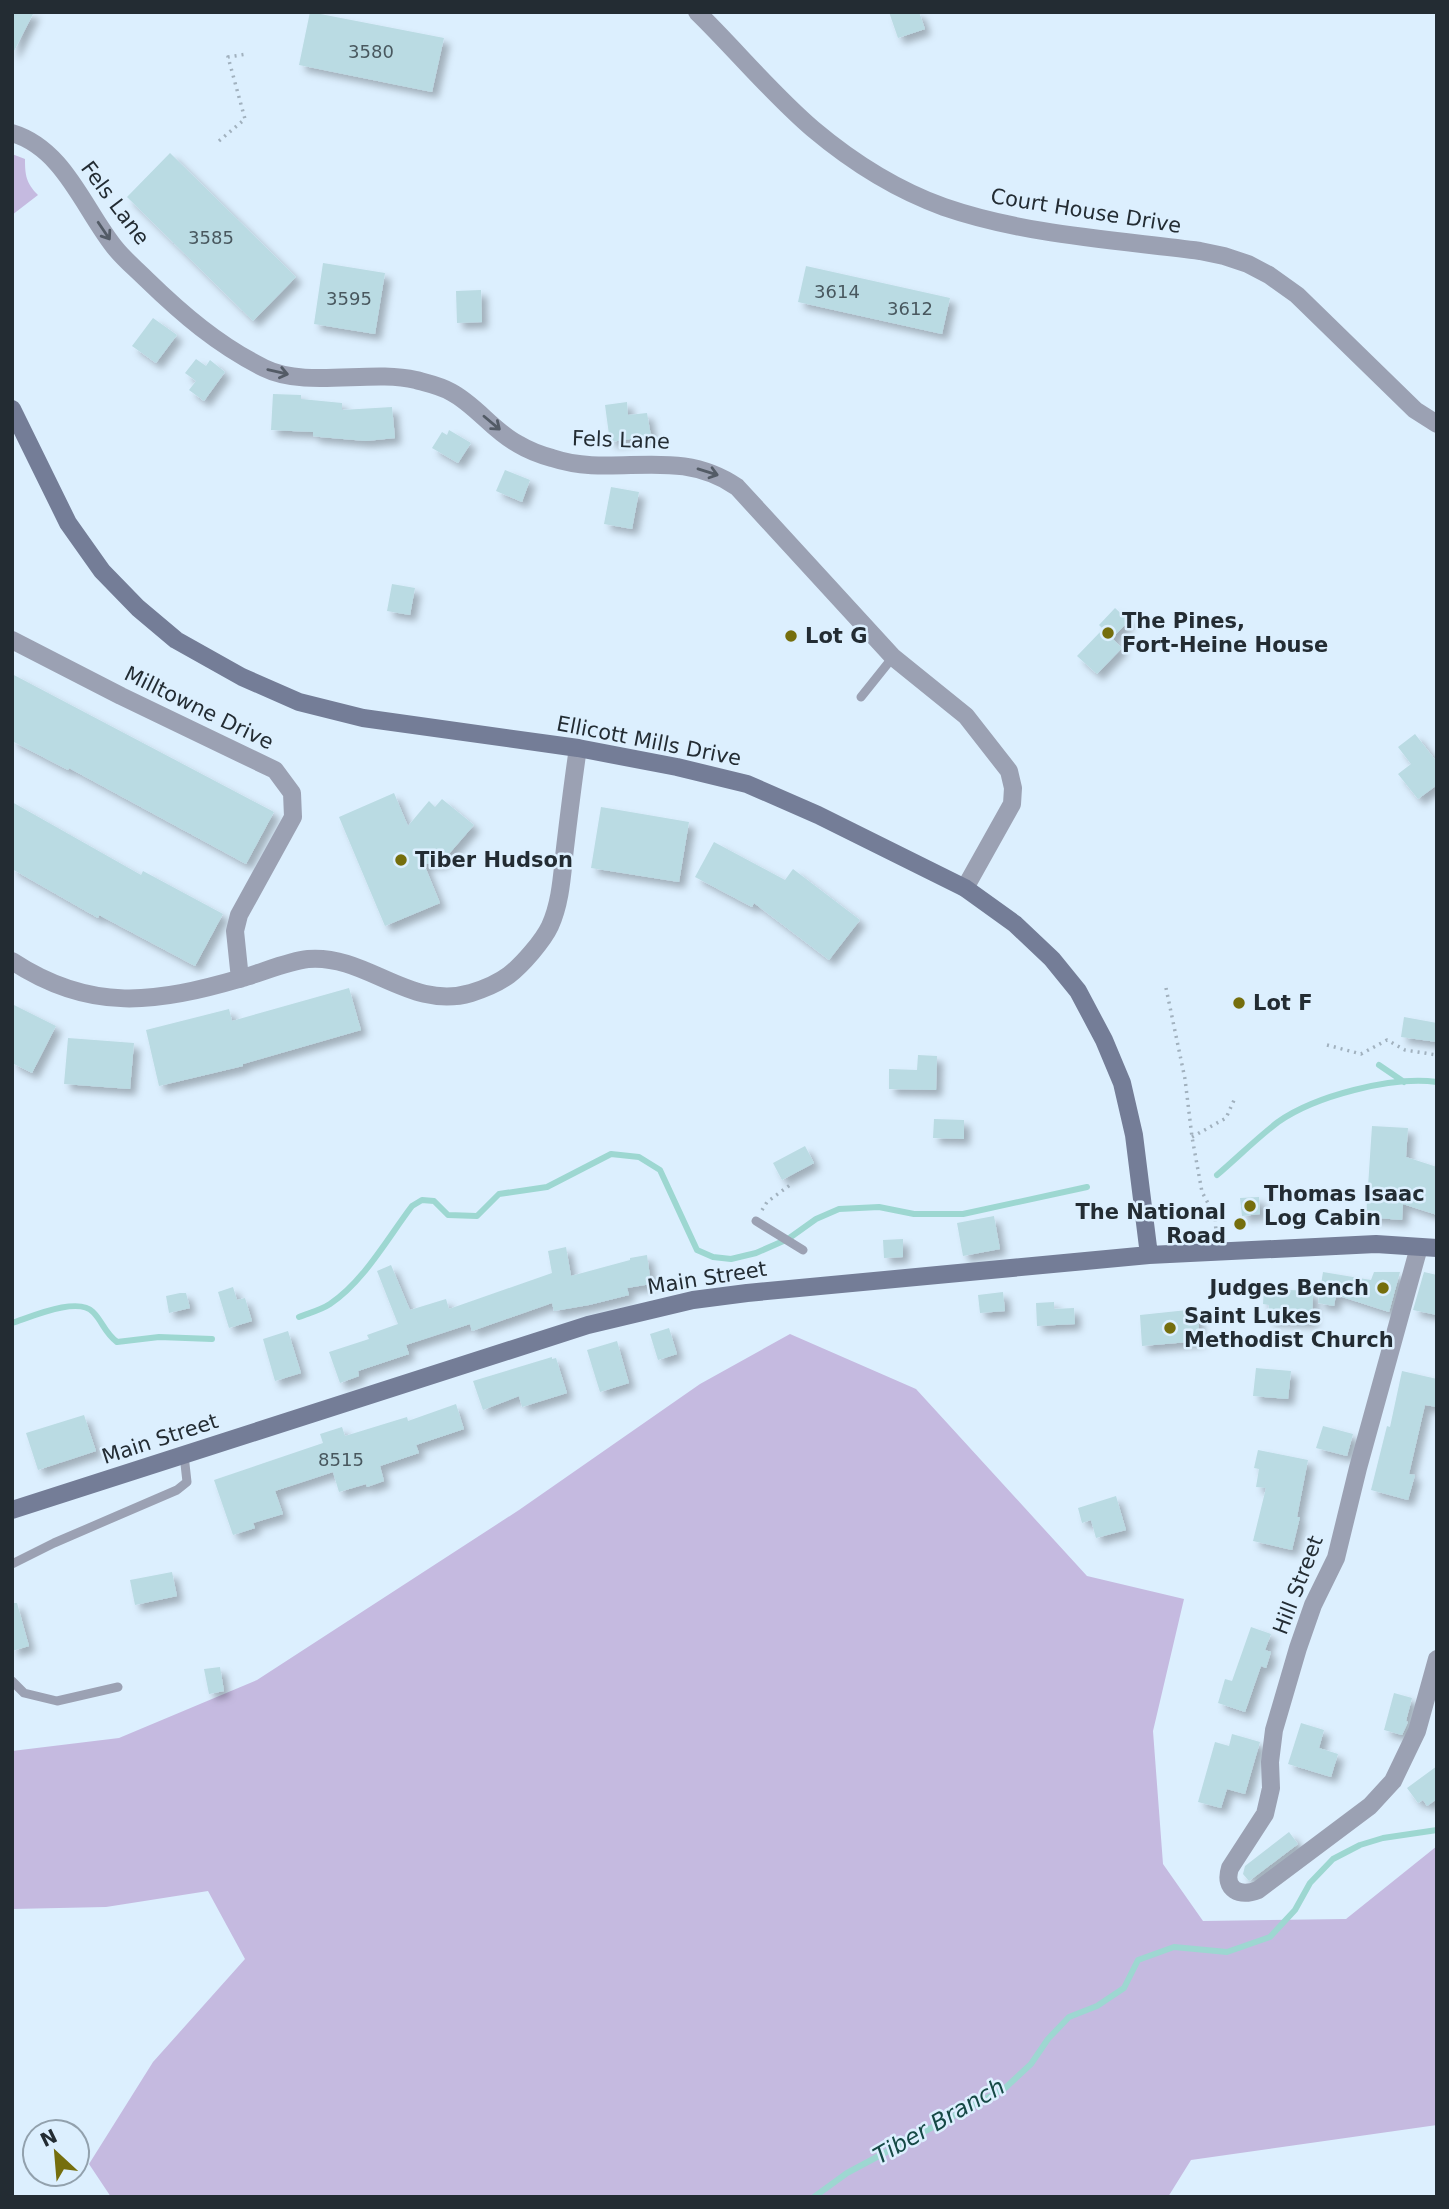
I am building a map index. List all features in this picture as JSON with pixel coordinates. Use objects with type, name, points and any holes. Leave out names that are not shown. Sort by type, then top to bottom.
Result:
[{"type":"main road","name":"Ellicott Mills Drive","points":[[12,409],[68,523],[102,571],[138,608],[176,640],[242,677],[299,702],[363,718],[578,748],[747,784],[965,888],[1015,924],[1052,959],[1079,991],[1122,1083],[1134,1135],[1149,1255]]},
{"type":"main road","name":"Main Street","points":[[12,1510],[588,1325],[692,1300],[1149,1255],[1376,1244],[1428,1247]]},
{"type":"street","name":"Court House Drive","points":[[697,12],[774,93],[814,130],[852,159],[896,185],[942,206],[983,219],[1034,229],[1200,251],[1248,264],[1297,295],[1415,410],[1437,424]]},
{"type":"street","name":"Fels Lane","points":[[12,133],[25,137],[47,152],[66,174],[116,249],[175,307],[203,331],[267,369],[295,376],[414,379],[451,391],[517,444],[553,459],[579,465],[683,465],[720,475],[737,487],[893,657],[966,716],[1009,771],[1013,788],[1012,804],[965,888]]},
{"type":"street","name":"Milltowne Drive","points":[[13,641],[275,770],[292,793],[293,817],[239,915],[235,931],[240,979]]},
{"type":"street","points":[[12,961],[30,973],[71,990],[133,999],[161,998],[307,959],[337,962],[387,980],[406,990],[434,997],[459,996],[488,987],[520,966],[549,928],[557,904],[578,748]]},
{"type":"street","name":"Hill Street","points":[[1428,1247],[1358,1468],[1336,1558],[1309,1616],[1278,1718],[1270,1762],[1271,1788],[1265,1814],[1230,1868],[1228,1881],[1235,1891],[1244,1895],[1258,1890],[1370,1806],[1393,1781],[1417,1731],[1437,1659]]},
{"type":"lane","points":[[861,696],[893,657]]},
{"type":"lane","points":[[756,1221],[803,1250]]},
{"type":"lane","points":[[12,1564],[177,1490],[187,1482],[184,1455]]},
{"type":"lane","points":[[12,1681],[24,1693],[57,1701],[118,1687]]},
{"type":"path","points":[[219,141],[245,118],[228,57],[247,54]]},
{"type":"path","points":[[1166,988],[1185,1079],[1202,1192],[1214,1216],[1217,1234]]},
{"type":"path","points":[[1326,1045],[1361,1054],[1387,1040],[1405,1050],[1437,1055]]},
{"type":"path","points":[[1192,1138],[1226,1118],[1235,1098]]},
{"type":"path","points":[[756,1221],[767,1202],[790,1185]]},
{"type":"shaded area","points":[[12,154],[25,159],[27,179],[38,195],[12,215]]},
{"type":"shaded area","points":[[790,1334],[916,1389],[1087,1576],[1184,1599],[1153,1731],[1163,1864],[1203,1921],[1346,1919],[1437,1846],[1437,2125],[1191,2160],[1168,2197],[111,2197],[91,2167],[91,2161],[153,2062],[245,1959],[208,1891],[106,1907],[12,1909],[12,1751],[119,1738],[257,1680],[519,1510],[700,1384]]},
{"type":"building","points":[[12,12],[34,12],[12,55]]},
{"type":"building","points":[[310,12],[444,38],[432,92],[299,65]]},
{"type":"building","points":[[889,12],[919,12],[925,29],[898,38]]},
{"type":"building","points":[[170,153],[296,277],[253,321],[127,197]]},
{"type":"building","points":[[323,263],[385,273],[375,334],[314,324]]},
{"type":"building","points":[[806,266],[950,298],[942,334],[798,302]]},
{"type":"building","points":[[481,290],[482,322],[457,323],[456,291]]},
{"type":"building","points":[[153,318],[177,335],[156,363],[132,346]]},
{"type":"building","points":[[196,359],[206,366],[210,360],[225,372],[204,401],[189,390],[196,381],[185,373]]},
{"type":"building","points":[[273,394],[301,395],[301,399],[342,403],[342,410],[392,407],[395,438],[366,441],[313,436],[313,432],[271,430]]},
{"type":"building","points":[[627,402],[628,415],[647,413],[651,436],[610,442],[605,405]]},
{"type":"building","points":[[449,430],[471,443],[458,463],[432,448],[442,432],[447,435]]},
{"type":"building","points":[[505,470],[530,480],[522,502],[496,491]]},
{"type":"building","points":[[611,487],[639,492],[632,529],[604,524]]},
{"type":"building","points":[[392,584],[415,588],[410,615],[387,611]]},
{"type":"building","name":"The Pines, Fort-Heine House","points":[[1115,608],[1129,621],[1112,638],[1122,648],[1097,674],[1077,656],[1103,629],[1099,625]]},
{"type":"building","points":[[12,674],[274,812],[246,864],[69,768],[68,770],[12,741]]},
{"type":"building","points":[[1415,734],[1437,762],[1437,785],[1418,799],[1398,774],[1411,764],[1398,747]]},
{"type":"building","name":"Tiber Hudson","points":[[394,793],[408,826],[429,801],[435,807],[442,799],[474,825],[441,863],[424,864],[440,903],[385,926],[339,817]]},
{"type":"building","points":[[12,802],[141,875],[143,871],[223,914],[195,966],[99,915],[98,918],[12,869]]},
{"type":"building","points":[[601,807],[689,822],[679,882],[591,868]]},
{"type":"building","points":[[714,842],[785,880],[793,869],[860,920],[829,960],[754,903],[752,907],[695,877]]},
{"type":"building","points":[[349,988],[361,1030],[243,1066],[159,1086],[146,1030],[229,1009],[232,1021]]},
{"type":"building","points":[[12,1004],[56,1026],[32,1073],[12,1063]]},
{"type":"building","points":[[1404,1017],[1437,1023],[1437,1042],[1401,1037]]},
{"type":"building","points":[[68,1038],[134,1043],[130,1089],[64,1084]]},
{"type":"building","points":[[918,1055],[937,1056],[936,1090],[889,1089],[889,1069],[917,1070]]},
{"type":"building","points":[[934,1119],[964,1120],[964,1139],[933,1138]]},
{"type":"building","points":[[1372,1126],[1408,1128],[1406,1157],[1437,1167],[1437,1215],[1403,1204],[1402,1220],[1366,1217]]},
{"type":"building","points":[[805,1146],[814,1163],[782,1180],[773,1163]]},
{"type":"building","name":"Thomas Isaac Log Cabin","points":[[1259,1197],[1260,1214],[1242,1216],[1240,1198]]},
{"type":"building","points":[[994,1216],[1000,1249],[963,1256],[957,1223]]},
{"type":"building","points":[[903,1239],[903,1257],[884,1258],[883,1240]]},
{"type":"building","points":[[566,1247],[571,1276],[647,1255],[651,1284],[627,1288],[629,1295],[589,1305],[554,1311],[552,1303],[472,1331],[470,1324],[406,1345],[409,1354],[358,1371],[359,1376],[340,1383],[329,1352],[369,1339],[367,1335],[398,1324],[377,1271],[391,1265],[410,1310],[446,1299],[449,1309],[552,1273],[548,1251]]},
{"type":"building","points":[[1323,1272],[1371,1280],[1374,1272],[1400,1272],[1389,1312],[1336,1295],[1334,1306],[1318,1303]]},
{"type":"building","points":[[1424,1272],[1437,1275],[1437,1315],[1413,1310]]},
{"type":"building","points":[[233,1287],[237,1300],[245,1298],[252,1321],[229,1328],[218,1292]]},
{"type":"building","points":[[1264,1289],[1313,1291],[1312,1322],[1268,1320],[1269,1305],[1263,1304]]},
{"type":"building","points":[[1003,1292],[1005,1311],[980,1313],[978,1295]]},
{"type":"building","points":[[186,1293],[190,1308],[169,1313],[166,1296]]},
{"type":"building","points":[[1054,1302],[1054,1309],[1074,1308],[1075,1324],[1037,1326],[1036,1303]]},
{"type":"building","name":"Saint Lukes Methodist Church","points":[[1197,1309],[1200,1341],[1142,1346],[1140,1315]]},
{"type":"building","points":[[669,1328],[677,1354],[658,1360],[650,1334]]},
{"type":"building","points":[[288,1331],[301,1373],[275,1381],[263,1339]]},
{"type":"building","points":[[617,1341],[629,1383],[600,1392],[587,1350]]},
{"type":"building","points":[[556,1358],[567,1393],[522,1407],[519,1396],[483,1410],[473,1381]]},
{"type":"building","points":[[1256,1368],[1291,1371],[1288,1399],[1253,1396]]},
{"type":"building","points":[[1402,1371],[1437,1379],[1437,1407],[1425,1405],[1409,1474],[1415,1475],[1408,1500],[1371,1490],[1387,1426],[1390,1427]]},
{"type":"building","points":[[456,1404],[464,1429],[416,1445],[419,1453],[380,1466],[384,1481],[339,1492],[333,1472],[275,1491],[283,1514],[253,1523],[255,1528],[233,1535],[214,1480],[323,1443],[320,1434],[342,1427],[345,1436],[407,1417],[408,1421]]},
{"type":"building","points":[[84,1415],[96,1451],[38,1470],[26,1433]]},
{"type":"building","points":[[1323,1426],[1353,1434],[1347,1456],[1316,1448]]},
{"type":"building","points":[[1258,1450],[1308,1460],[1297,1517],[1300,1517],[1292,1550],[1253,1541],[1266,1488],[1256,1487],[1259,1469],[1254,1468]]},
{"type":"building","points":[[1116,1496],[1126,1530],[1096,1538],[1091,1520],[1082,1523],[1078,1508]]},
{"type":"building","points":[[172,1572],[177,1596],[135,1605],[130,1580]]},
{"type":"building","points":[[12,1603],[17,1603],[29,1646],[12,1651]]},
{"type":"building","points":[[1251,1627],[1271,1634],[1265,1650],[1271,1652],[1266,1668],[1261,1666],[1245,1712],[1218,1703],[1225,1679],[1232,1681]]},
{"type":"building","points":[[220,1667],[224,1691],[209,1694],[204,1669]]},
{"type":"building","points":[[1394,1693],[1412,1698],[1406,1721],[1408,1722],[1402,1735],[1384,1730]]},
{"type":"building","points":[[1301,1723],[1324,1730],[1319,1748],[1338,1754],[1331,1777],[1288,1764]]},
{"type":"building","points":[[1232,1734],[1260,1742],[1245,1794],[1227,1789],[1221,1808],[1198,1802],[1215,1742],[1229,1746]]},
{"type":"building","points":[[1437,1766],[1437,1799],[1427,1806],[1423,1800],[1418,1803],[1407,1788]]},
{"type":"building","points":[[1289,1832],[1298,1844],[1249,1881],[1243,1874],[1245,1866]]},
{"type":"waterway","points":[[1379,1065],[1404,1082]]},
{"type":"waterway","points":[[1217,1175],[1278,1122],[1312,1104],[1376,1085],[1437,1082]]},
{"type":"waterway","points":[[299,1317],[326,1306],[354,1284],[412,1206],[422,1200],[434,1201],[448,1215],[477,1216],[499,1194],[547,1187],[611,1154],[639,1157],[660,1170],[697,1250],[713,1257],[731,1259],[756,1253],[788,1239],[816,1219],[839,1209],[879,1207],[914,1214],[963,1214],[1087,1187]]},
{"type":"waterway","points":[[12,1323],[54,1309],[77,1306],[93,1312],[117,1342],[159,1337],[212,1339]]},
{"type":"waterway","name":"Tiber Branch","points":[[814,2197],[847,2173],[1004,2089],[1031,2064],[1048,2039],[1069,2017],[1097,2006],[1124,1988],[1138,1960],[1174,1947],[1227,1952],[1270,1937],[1295,1910],[1310,1883],[1333,1859],[1360,1845],[1383,1838],[1437,1830]]},
{"type":"place","name":"The Pines, Fort-Heine House","points":[[1108,633]]},
{"type":"place","name":"Lot G","points":[[791,636]]},
{"type":"place","name":"Tiber Hudson","points":[[401,860]]},
{"type":"place","name":"Lot F","points":[[1239,1003]]},
{"type":"place","name":"Thomas Isaac Log Cabin","points":[[1250,1206]]},
{"type":"place","name":"The National Road","points":[[1240,1224]]},
{"type":"place","name":"Judges Bench","points":[[1383,1288]]},
{"type":"place","name":"Saint Lukes Methodist Church","points":[[1170,1328]]}]
